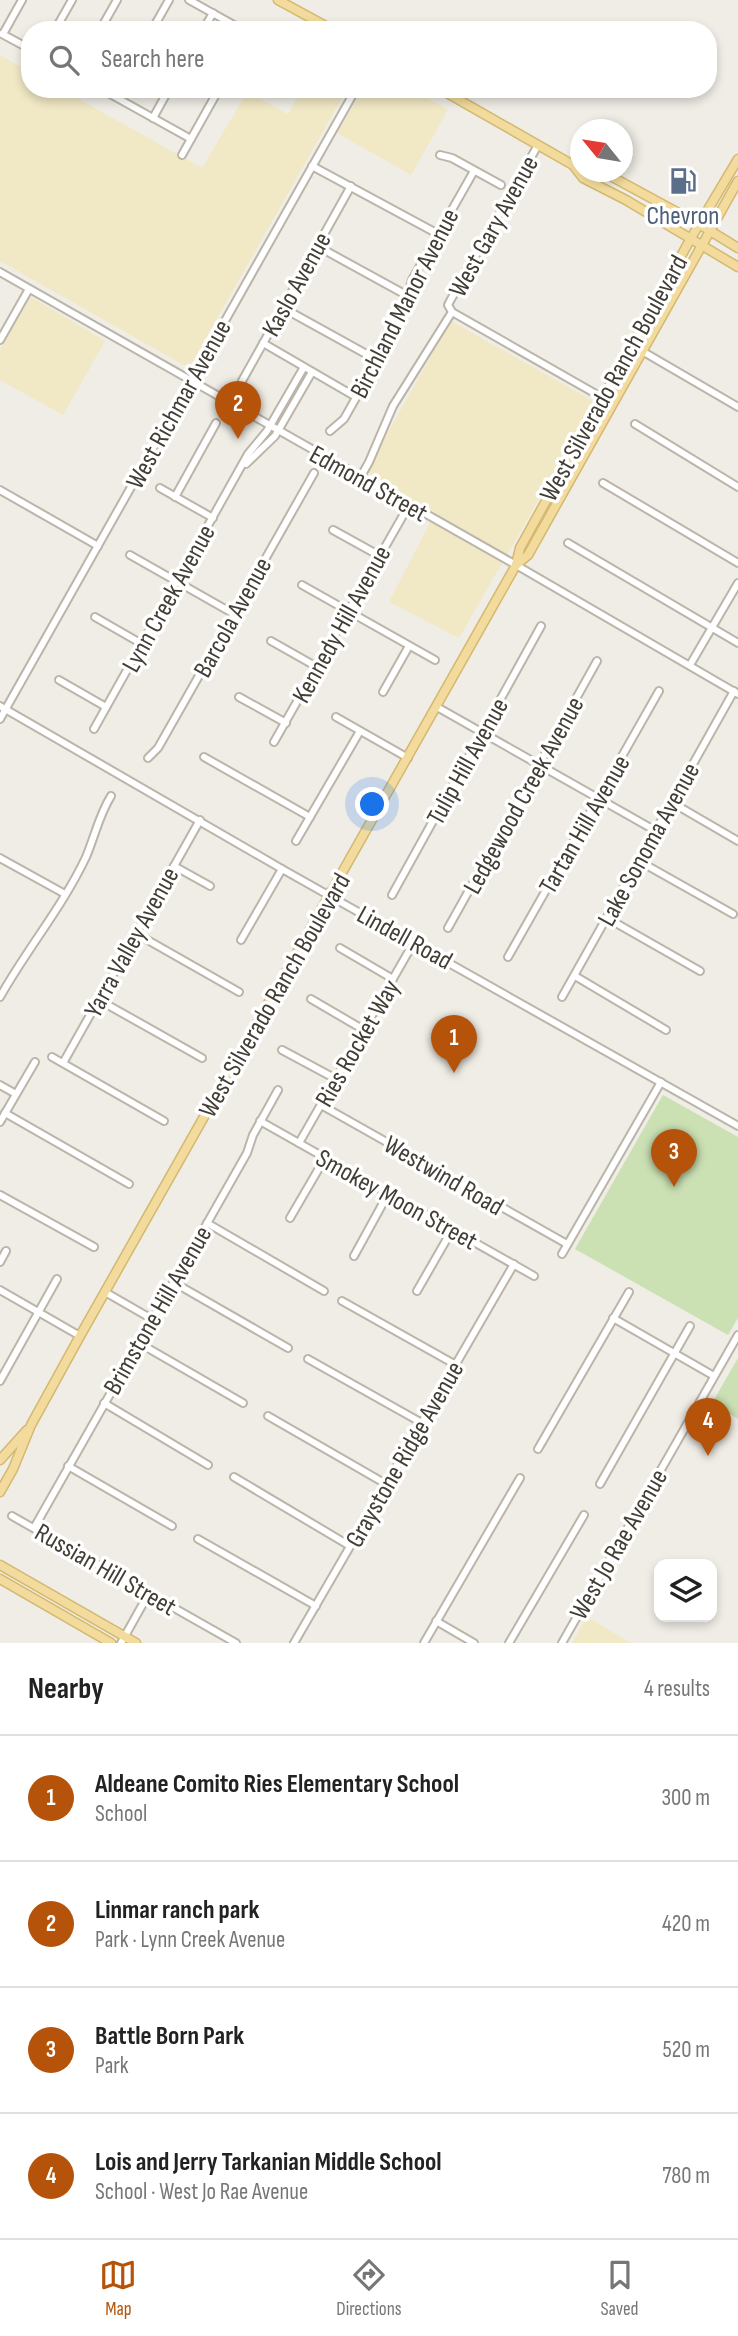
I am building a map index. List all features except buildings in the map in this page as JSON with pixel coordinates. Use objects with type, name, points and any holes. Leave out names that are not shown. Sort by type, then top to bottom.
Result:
[{"type":"main road","points":[[278,0],[316,21]]},
{"type":"main road","points":[[456,98],[570,161]]},
{"type":"main road","name":"West Silverado Ranch Boulevard","points":[[0,1492],[13,1469],[31,1425],[80,1336],[437,707],[516,565],[520,548],[691,238],[738,159]]},
{"type":"main road","name":"West Silverado Ranch Boulevard","points":[[516,565],[528,555],[738,181]]},
{"type":"main road","points":[[592,182],[738,267]]},
{"type":"main road","points":[[621,182],[738,248]]},
{"type":"main road","name":"West Silverado Ranch Boulevard","points":[[0,1461],[31,1425]]},
{"type":"main road","points":[[0,1566],[123,1640],[136,1643]]},
{"type":"main road","points":[[0,1579],[111,1643]]},
{"type":"street","points":[[21,44],[1,34],[22,0]]},
{"type":"street","points":[[60,21],[72,0]]},
{"type":"street","points":[[105,21],[117,0]]},
{"type":"street","points":[[157,21],[169,0]]},
{"type":"street","points":[[190,0],[227,21]]},
{"type":"street","points":[[208,21],[213,13]]},
{"type":"street","points":[[116,98],[191,139]]},
{"type":"street","points":[[153,118],[164,98]]},
{"type":"street","points":[[182,155],[214,98]]},
{"type":"street","name":"West Richmar Avenue","points":[[0,719],[3,708],[351,98]]},
{"type":"street","name":"West Gary Avenue","points":[[360,478],[393,406],[450,310],[450,301],[538,145]]},
{"type":"street","points":[[440,155],[452,158],[501,185]]},
{"type":"street","points":[[312,166],[438,234]]},
{"type":"street","name":"Birchland Manor Avenue","points":[[330,431],[344,419],[401,318],[412,280],[474,171]]},
{"type":"street","name":"Kaslo Avenue","points":[[242,381],[351,186]]},
{"type":"street","points":[[317,246],[408,296]]},
{"type":"street","name":"Edmond Street","points":[[0,272],[736,693]]},
{"type":"street","points":[[0,340],[29,289]]},
{"type":"street","points":[[283,308],[377,360]]},
{"type":"street","points":[[450,310],[603,398]]},
{"type":"street","points":[[263,343],[356,397]]},
{"type":"street","points":[[642,351],[738,407]]},
{"type":"street","name":"Lynn Creek Avenue","points":[[94,729],[251,449],[270,427],[304,367]]},
{"type":"street","name":"Lynn Creek Avenue","points":[[241,467],[278,431],[312,372]]},
{"type":"street","points":[[175,497],[216,423]]},
{"type":"street","points":[[635,424],[738,486]]},
{"type":"street","name":"Barcola Avenue","points":[[148,758],[158,748],[314,473]]},
{"type":"street","points":[[603,484],[738,564]]},
{"type":"street","points":[[160,488],[213,518]]},
{"type":"street","points":[[0,490],[98,545]]},
{"type":"street","name":"Kennedy Hill Avenue","points":[[274,742],[408,505]]},
{"type":"street","points":[[333,530],[380,556]]},
{"type":"street","points":[[568,543],[738,643]]},
{"type":"street","points":[[130,555],[234,614]]},
{"type":"street","points":[[690,665],[738,583]]},
{"type":"street","points":[[302,586],[435,660]]},
{"type":"street","points":[[95,617],[142,644]]},
{"type":"street","name":"Tulip Hill Avenue","points":[[392,895],[541,626]]},
{"type":"street","points":[[271,641],[317,667]]},
{"type":"street","points":[[383,692],[409,646]]},
{"type":"street","name":"Ledgewood Creek Avenue","points":[[448,928],[597,661]]},
{"type":"street","points":[[59,680],[106,707]]},
{"type":"street","name":"Tartan Hill Avenue","points":[[508,957],[659,691]]},
{"type":"street","name":"Lake Sonoma Avenue","points":[[562,997],[671,802],[736,693]]},
{"type":"street","points":[[239,697],[286,723]]},
{"type":"street","points":[[437,707],[656,831]]},
{"type":"street","name":"Lindell Road","points":[[3,708],[738,1126]]},
{"type":"street","points":[[336,717],[408,758]]},
{"type":"street","points":[[296,841],[360,731]]},
{"type":"street","points":[[204,757],[310,817]]},
{"type":"street","points":[[0,997],[86,857],[111,796]]},
{"type":"street","points":[[671,802],[738,841]]},
{"type":"street","name":"Yarra Valley Avenue","points":[[63,1063],[200,820]]},
{"type":"street","points":[[0,858],[65,894]]},
{"type":"street","points":[[639,860],[733,914]]},
{"type":"street","points":[[174,866],[210,886]]},
{"type":"street","points":[[241,940],[282,869]]},
{"type":"street","points":[[607,918],[700,971]]},
{"type":"street","points":[[137,934],[239,992]]},
{"type":"street","name":"Ries Rocket Way","points":[[299,1143],[414,942]]},
{"type":"street","points":[[340,948],[393,979]]},
{"type":"street","points":[[575,976],[666,1030]]},
{"type":"street","points":[[311,999],[364,1030]]},
{"type":"street","points":[[99,1000],[202,1058]]},
{"type":"street","points":[[282,1050],[336,1079]]},
{"type":"street","points":[[52,1057],[164,1121]]},
{"type":"street","points":[[0,1122],[35,1062]]},
{"type":"street","points":[[562,1254],[661,1082]]},
{"type":"street","points":[[0,1085],[16,1094]]},
{"type":"street","name":"Brimstone Hill Avenue","points":[[34,1528],[247,1153],[260,1121],[278,1090]]},
{"type":"street","name":"Westwind Road","points":[[321,1105],[567,1244]]},
{"type":"street","points":[[5,1114],[129,1184]]},
{"type":"street","name":"Smokey Moon Street","points":[[260,1121],[534,1276]]},
{"type":"street","points":[[290,1218],[325,1158]]},
{"type":"street","points":[[354,1256],[388,1194]]},
{"type":"street","points":[[0,1195],[94,1247]]},
{"type":"street","points":[[207,1223],[324,1291]]},
{"type":"street","points":[[417,1291],[452,1230]]},
{"type":"street","points":[[0,1262],[6,1251]]},
{"type":"street","name":"Graystone Ridge Avenue","points":[[294,1643],[514,1264]]},
{"type":"street","points":[[0,1381],[57,1279]]},
{"type":"street","points":[[173,1282],[288,1348]]},
{"type":"street","points":[[0,1290],[80,1336]]},
{"type":"street","points":[[105,1292],[152,1319]]},
{"type":"street","points":[[538,1449],[629,1292]]},
{"type":"street","points":[[342,1301],[456,1365]]},
{"type":"street","points":[[614,1318],[715,1376]]},
{"type":"street","points":[[600,1484],[690,1326]]},
{"type":"street","name":"West Jo Rae Avenue","points":[[562,1643],[738,1335]]},
{"type":"street","points":[[139,1343],[243,1403]]},
{"type":"street","points":[[308,1359],[422,1423]]},
{"type":"street","points":[[104,1403],[208,1465]]},
{"type":"street","points":[[268,1416],[386,1484]]},
{"type":"street","points":[[68,1466],[172,1525]]},
{"type":"street","points":[[234,1478],[350,1545]]},
{"type":"street","points":[[424,1643],[520,1478]]},
{"type":"street","points":[[509,1643],[584,1515]]},
{"type":"street","name":"Russian Hill Street","points":[[12,1516],[236,1643]]},
{"type":"street","points":[[198,1539],[316,1606]]},
{"type":"street","points":[[123,1640],[149,1593]]},
{"type":"street","points":[[436,1621],[474,1643]]},
{"type":"green space","points":[[663,1095],[738,1137],[738,1318],[728,1335],[575,1249]]},
{"type":"green space","points":[[738,1358],[738,1419],[712,1403]]},
{"type":"sand","points":[[0,55],[21,67],[21,98],[77,98],[202,168],[243,98],[258,98],[288,114],[297,98],[342,98],[189,368],[0,261]]},
{"type":"sand","points":[[358,98],[427,98],[448,110],[411,175],[337,133]]},
{"type":"sand","points":[[31,297],[105,341],[63,415],[0,380],[0,349]]},
{"type":"sand","points":[[451,321],[595,402],[459,638],[389,602],[435,513],[366,471]]},
{"type":"sand","points":[[587,1617],[631,1643],[572,1643]]},
{"type":"place","name":"Chevron","points":[[683,181]]},
{"type":"place","name":"Linmar ranch park","points":[[238,439]]},
{"type":"place","name":"Aldeane Comito Ries Elementary School","points":[[454,1073]]},
{"type":"place","name":"Battle Born Park","points":[[674,1187]]},
{"type":"place","name":"Lois and Jerry Tarkanian Middle School","points":[[708,1456]]}]
